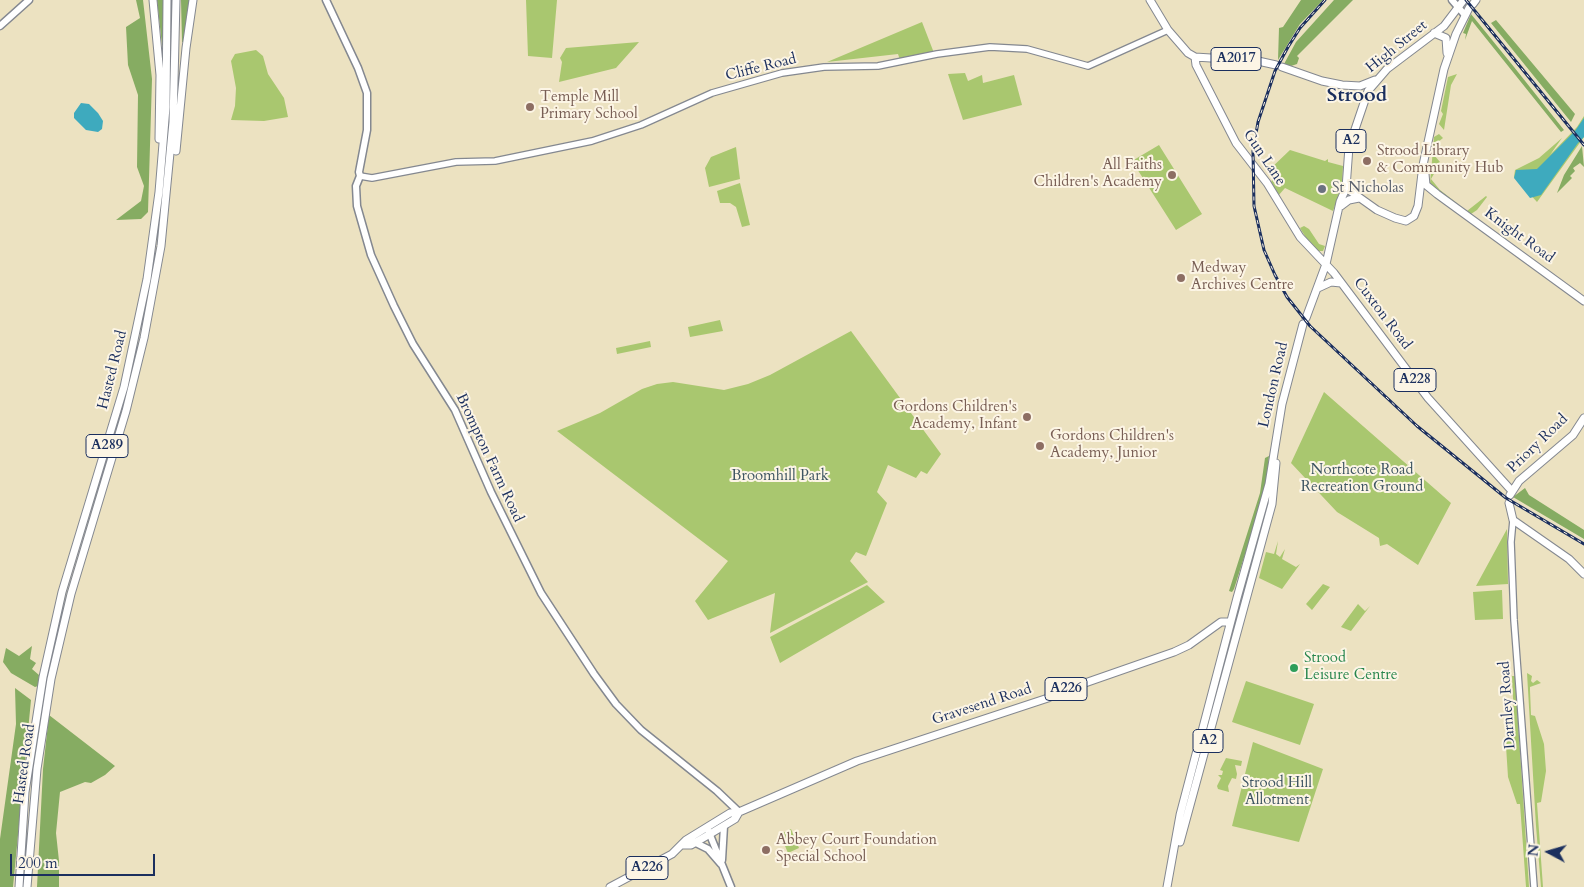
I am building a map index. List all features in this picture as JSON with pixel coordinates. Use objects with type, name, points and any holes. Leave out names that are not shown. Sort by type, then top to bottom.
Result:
[{"type":"main road","points":[[0,26],[29,0]]},
{"type":"main road","points":[[153,0],[161,90],[155,220]]},
{"type":"main road","name":"Hasted Road","points":[[19,887],[26,792],[42,677],[62,592],[125,380],[144,295],[155,220],[166,107],[167,0]]},
{"type":"main road","name":"Hasted Road","points":[[27,887],[37,769],[52,679],[71,594],[126,411],[144,338],[162,236],[174,122],[176,0]]},
{"type":"main road","points":[[162,236],[174,174],[186,48],[194,0]]},
{"type":"main road","name":"Brompton Farm Road","points":[[326,0],[358,68],[367,93],[368,114],[360,176],[356,186],[356,206],[362,230],[384,286],[413,344],[455,410],[491,492],[541,593],[594,674],[625,714],[739,812]]},
{"type":"main road","name":"A228","points":[[1150,0],[1168,30],[1188,53],[1195,57]]},
{"type":"main road","points":[[1446,60],[1470,7],[1452,0]]},
{"type":"main road","name":"High Street","points":[[1326,264],[1326,257],[1346,188],[1350,147],[1366,96],[1375,80],[1448,22],[1460,3]]},
{"type":"main road","points":[[1346,188],[1382,212],[1403,221],[1414,216],[1419,202],[1425,162],[1446,60],[1447,39],[1434,33]]},
{"type":"main road","name":"A2017","points":[[1195,57],[1258,61],[1322,81],[1360,86],[1375,80]]},
{"type":"main road","name":"Gun Lane","points":[[1195,57],[1196,65],[1236,143],[1262,176],[1305,244],[1326,264]]},
{"type":"main road","points":[[1360,86],[1366,96]]},
{"type":"main road","name":"Knight Road","points":[[1425,162],[1424,182],[1437,194],[1584,300]]},
{"type":"main road","points":[[1419,202],[1425,192],[1437,194]]},
{"type":"main road","points":[[1341,206],[1349,200],[1359,198]]},
{"type":"main road","name":"Cuxton Road","points":[[1326,264],[1428,398],[1510,496],[1513,520]]},
{"type":"main road","name":"London Road","points":[[1229,664],[1240,622],[1246,564],[1269,484],[1285,387],[1305,321],[1326,264]]},
{"type":"main road","points":[[1318,288],[1331,282],[1342,283]]},
{"type":"main road","name":"Priory Road","points":[[1510,496],[1529,471],[1572,435],[1584,418]]},
{"type":"main road","name":"London Road","points":[[1230,622],[1241,599],[1247,574],[1257,554],[1266,525],[1275,489],[1276,466],[1274,453]]},
{"type":"main road","points":[[1513,520],[1568,559],[1584,574]]},
{"type":"main road","name":"London Road","points":[[1246,564],[1261,530],[1266,525]]},
{"type":"main road","name":"Gravesend Road","points":[[683,845],[691,845],[696,842],[730,813],[739,812],[862,759],[1048,698],[1062,691],[1174,652],[1189,646],[1221,622],[1230,622]]},
{"type":"main road","name":"A2","points":[[1174,860],[1180,816],[1230,622]]},
{"type":"main road","points":[[1207,712],[1212,712],[1222,674],[1229,664]]},
{"type":"main road","name":"A2","points":[[1167,887],[1229,664]]},
{"type":"main road","points":[[1193,765],[1200,754],[1206,731],[1211,730]]},
{"type":"main road","points":[[723,817],[726,810],[724,799]]},
{"type":"main road","name":"Gravesend Road","points":[[610,887],[666,858],[683,845],[686,840],[724,826],[735,819],[739,812]]},
{"type":"main road","points":[[722,864],[724,826]]},
{"type":"main road","points":[[709,831],[731,887]]},
{"type":"main road","points":[[696,842],[708,849],[722,864]]},
{"type":"street","name":"Cliffe Road","points":[[360,176],[372,178],[456,162],[495,161],[592,141],[641,124],[712,93],[785,72],[824,67],[878,66],[937,54],[990,47],[1027,49],[1087,67],[1168,30]]},
{"type":"street","name":"Darnley Road","points":[[1513,520],[1511,542],[1514,620],[1534,887]]},
{"type":"green space","points":[[136,0],[143,0],[152,79],[148,212],[141,219],[116,220],[141,201],[144,186],[137,167],[138,95],[128,65],[126,27],[140,18]]},
{"type":"green space","points":[[157,0],[164,0],[164,45],[162,45]]},
{"type":"green space","points":[[181,0],[192,0],[185,42],[182,42]]},
{"type":"green space","points":[[526,0],[557,0],[552,58],[528,56]]},
{"type":"green space","points":[[1301,0],[1323,0],[1300,24],[1278,60],[1279,28],[1283,27]]},
{"type":"green space","points":[[1334,0],[1353,0],[1297,56],[1299,58],[1297,64],[1291,66],[1284,64],[1296,42]]},
{"type":"green space","points":[[1471,14],[1564,130],[1561,132],[1472,21],[1465,40],[1466,34],[1463,33]]},
{"type":"green space","points":[[1496,20],[1575,114],[1571,122],[1491,23]]},
{"type":"green space","points":[[922,22],[934,53],[900,60],[898,54],[827,62]]},
{"type":"green space","points":[[639,42],[616,68],[559,82],[562,62],[560,58],[566,48]]},
{"type":"green space","points":[[256,50],[263,56],[268,74],[284,98],[288,117],[264,121],[231,120],[235,106],[236,88],[231,61],[235,54]]},
{"type":"green space","points":[[965,73],[968,81],[982,75],[983,83],[1014,75],[1022,105],[963,120],[948,74]]},
{"type":"green space","points":[[1457,74],[1451,85],[1444,130],[1439,124],[1443,114],[1441,111],[1448,77]]},
{"type":"green space","points":[[1584,116],[1584,137],[1537,202],[1514,177],[1515,170],[1539,158],[1562,138],[1550,155],[1577,127]]},
{"type":"green space","points":[[1439,134],[1443,138],[1438,142],[1442,148],[1434,155],[1440,162],[1432,168],[1435,172],[1431,179],[1440,190],[1467,211],[1486,196],[1477,210],[1471,214],[1430,184],[1434,137]]},
{"type":"green space","points":[[1159,145],[1202,214],[1176,230],[1132,161]]},
{"type":"green space","points":[[1582,146],[1584,167],[1580,163],[1573,168],[1575,171],[1570,176],[1572,178],[1557,193],[1564,175]]},
{"type":"green space","points":[[736,147],[740,179],[709,187],[705,168],[711,157]]},
{"type":"green space","points":[[1290,150],[1325,161],[1328,159],[1328,162],[1343,166],[1342,185],[1333,211],[1285,188],[1278,196],[1271,182],[1273,178],[1269,170]]},
{"type":"green space","points":[[740,183],[750,225],[742,227],[736,207],[730,203],[720,203],[717,191]]},
{"type":"green space","points":[[1304,226],[1309,229],[1319,244],[1325,246],[1323,251],[1317,251],[1308,241],[1300,228]]},
{"type":"green space","points":[[720,320],[723,331],[690,337],[688,327]]},
{"type":"green space","name":"Broomhill Park","points":[[851,331],[941,454],[927,474],[921,471],[916,478],[888,465],[877,492],[887,503],[866,556],[856,552],[850,561],[868,582],[770,633],[775,593],[708,620],[695,601],[728,561],[557,431],[600,413],[642,389],[657,384],[673,382],[724,390],[748,384],[770,375]]},
{"type":"green space","points":[[650,341],[651,347],[617,354],[616,348]]},
{"type":"green space","name":"Northcote Road Recreation Ground","points":[[1324,392],[1451,503],[1418,565],[1387,544],[1380,546],[1379,538],[1337,512],[1291,463]]},
{"type":"green space","points":[[1269,456],[1266,486],[1232,592],[1229,591],[1260,493],[1265,458]]},
{"type":"green space","points":[[1525,488],[1529,495],[1584,530],[1584,539],[1513,497]]},
{"type":"green space","points":[[1507,529],[1508,584],[1476,586]]},
{"type":"green space","points":[[1278,541],[1276,554],[1280,557],[1285,549],[1282,559],[1296,567],[1300,564],[1282,589],[1259,578],[1266,552],[1274,554]]},
{"type":"green space","points":[[1323,584],[1330,587],[1312,610],[1306,604]]},
{"type":"green space","points":[[867,585],[885,602],[780,663],[770,637]]},
{"type":"green space","points":[[1502,590],[1503,619],[1475,620],[1473,592]]},
{"type":"green space","points":[[1358,604],[1365,611],[1370,606],[1351,631],[1341,627]]},
{"type":"green space","points":[[32,646],[30,659],[36,663],[32,669],[39,675],[38,686],[35,687],[11,673],[3,662],[6,648],[19,656]]},
{"type":"green space","points":[[1527,673],[1532,676],[1531,681],[1533,683],[1537,680],[1541,683],[1530,687],[1530,690],[1531,715],[1535,716],[1544,744],[1546,771],[1541,802],[1537,803],[1543,887],[1541,887],[1536,826]]},
{"type":"green space","points":[[1512,676],[1515,676],[1529,887],[1526,887],[1520,804],[1517,804],[1508,777],[1506,746],[1511,719],[1514,719]]},
{"type":"green space","points":[[1246,681],[1314,704],[1300,745],[1232,722]]},
{"type":"green space","points":[[15,688],[31,700],[13,887],[0,887],[0,839],[16,724]]},
{"type":"green space","points":[[49,715],[115,766],[105,775],[91,783],[85,782],[60,792],[56,833],[59,887],[37,887],[43,769]]},
{"type":"green space","name":"Strood Hill Allotment","points":[[1253,742],[1323,769],[1299,842],[1232,826]]},
{"type":"green space","points":[[1226,758],[1242,761],[1241,766],[1235,765],[1236,779],[1232,778],[1228,786],[1229,792],[1218,789],[1217,786],[1221,778],[1218,775],[1222,775],[1223,771],[1220,770]]},
{"type":"green space","points":[[791,829],[799,848],[788,853],[780,834]]},
{"type":"water","points":[[81,103],[89,104],[103,121],[102,129],[98,132],[86,130],[74,118],[74,113]]},
{"type":"water","points":[[1584,118],[1584,137],[1541,195],[1530,198],[1514,178],[1516,170],[1537,169],[1575,131]]},
{"type":"railway","points":[[1325,0],[1300,28],[1288,47],[1275,71],[1258,122],[1253,151],[1254,206],[1264,250],[1275,275],[1287,297],[1310,326],[1417,426],[1506,498],[1584,544]]},
{"type":"railway","points":[[1466,0],[1584,145]]},
{"type":"place","name":"Temple Mill Primary School","points":[[530,107]]},
{"type":"place","name":"Strood Library & Community Hub","points":[[1367,161]]},
{"type":"place","name":"All Faiths Children's Academy","points":[[1172,175]]},
{"type":"place","name":"St Nicholas","points":[[1322,189]]},
{"type":"place","name":"Medway Archives Centre","points":[[1181,278]]},
{"type":"place","name":"Gordons Children's Academy, Infant","points":[[1027,417]]},
{"type":"place","name":"Gordons Children's Academy, Junior","points":[[1040,446]]},
{"type":"place","name":"Strood Leisure Centre","points":[[1294,668]]},
{"type":"place","name":"Abbey Court Foundation Special School","points":[[766,850]]},
{"type":"district","name":"Strood","points":[[1357,96]]}]
